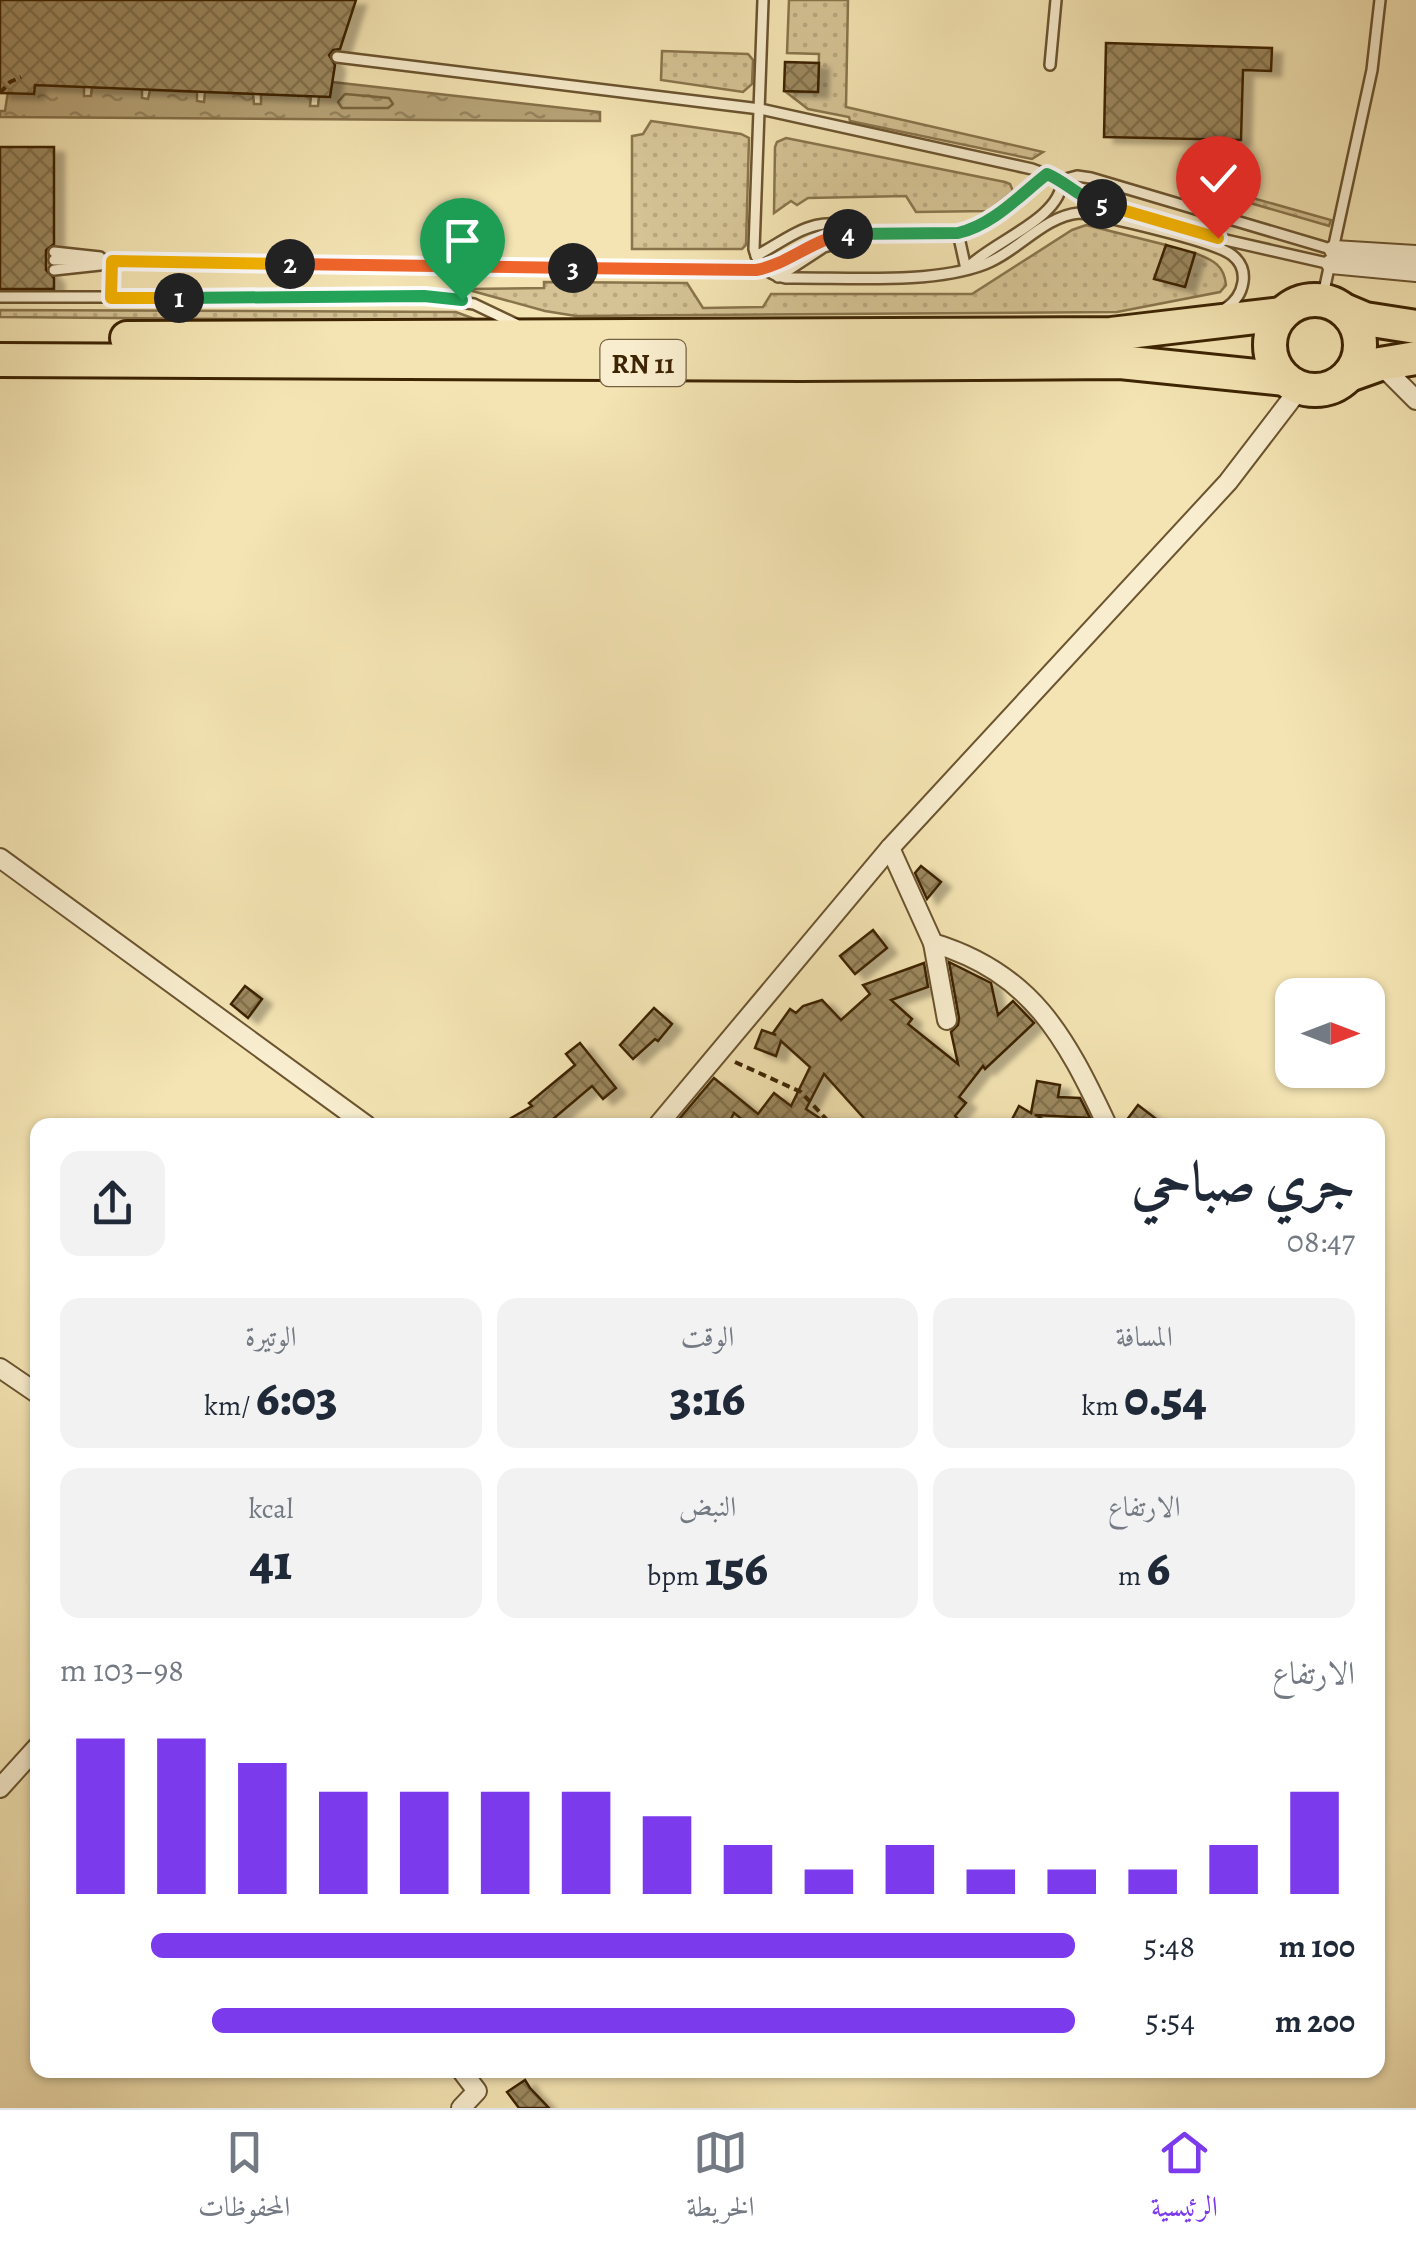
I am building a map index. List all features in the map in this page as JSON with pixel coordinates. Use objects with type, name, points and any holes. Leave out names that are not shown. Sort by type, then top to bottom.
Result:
[{"type":"highway","points":[[1416,327],[1365,319],[1334,305],[1307,300],[1282,314],[1272,330],[1270,347],[1274,364],[1293,383],[1318,390],[1335,386],[1364,370],[1416,358]]},
{"type":"highway","points":[[1334,305],[1356,325],[1361,342],[1358,360],[1364,370]]},
{"type":"highway","name":"RN 11","points":[[0,337],[1111,334],[1282,314]]},
{"type":"highway","name":"RN 11","points":[[0,360],[1120,362],[1293,383]]},
{"type":"street","points":[[1332,257],[1416,255]]},
{"type":"street","points":[[1332,257],[1416,272]]},
{"type":"street","points":[[1364,370],[1416,400]]},
{"type":"street","points":[[664,1118],[890,848],[1228,482],[1293,383]]},
{"type":"street","points":[[890,848],[933,942],[946,1020]]},
{"type":"street","points":[[0,858],[356,1118]]},
{"type":"street","points":[[933,942],[968,954],[1006,975],[1052,1024],[1105,1118]]},
{"type":"street","points":[[0,1368],[30,1389]]},
{"type":"street","points":[[0,1788],[30,1755]]},
{"type":"street","points":[[461,2108],[477,2090],[467,2078]]},
{"type":"lane","points":[[764,0],[756,256],[764,268],[778,276],[935,276],[991,262],[1061,218],[1079,213],[1215,246],[1230,253],[1242,270],[1242,290],[1221,311],[1111,334]]},
{"type":"lane","points":[[1050,65],[1056,0]]},
{"type":"lane","points":[[1334,305],[1332,257],[1374,58],[1380,0]]},
{"type":"lane","points":[[337,57],[760,110],[1047,174],[1062,180],[1085,200],[1218,238],[1332,257]]},
{"type":"lane","points":[[112,261],[83,253],[54,261],[84,268],[112,261],[764,268],[832,236],[958,233],[987,222],[1047,174]]},
{"type":"lane","points":[[1062,180],[1076,176],[1091,178],[1332,257]]},
{"type":"lane","points":[[966,269],[1049,210],[1060,197],[1062,180]]},
{"type":"lane","points":[[756,256],[808,227],[827,221],[848,224],[872,235]]},
{"type":"lane","points":[[958,233],[966,269]]},
{"type":"lane","points":[[778,276],[824,247],[872,235]]},
{"type":"lane","points":[[111,298],[112,261]]},
{"type":"lane","points":[[0,297],[424,296],[462,300],[487,308],[534,338]]},
{"type":"path","points":[[0,93],[16,78]]},
{"type":"path","points":[[717,1054],[800,1092],[826,1118]]},
{"type":"shaded area","points":[[789,0],[848,0],[846,107],[1043,152],[1032,159],[808,109],[786,92],[818,92],[819,54],[787,53]]},
{"type":"shaded area","points":[[662,51],[748,54],[753,60],[752,84],[743,92],[661,80]]},
{"type":"shaded area","points":[[651,121],[749,138],[746,245],[742,249],[632,249],[632,136],[643,134]]},
{"type":"shaded area","points":[[786,138],[1005,182],[1013,191],[988,211],[916,212],[906,196],[808,198],[797,205],[791,201],[774,213],[775,147]]},
{"type":"shaded area","points":[[1217,188],[1331,220],[1329,226],[1216,193]]},
{"type":"shaded area","points":[[1086,225],[1166,245],[1155,279],[1185,286],[1195,253],[1220,267],[1226,285],[1220,292],[1117,312],[576,316],[465,289],[544,288],[544,282],[687,283],[703,308],[763,307],[771,294],[972,294]]},
{"type":"shaded area","points":[[0,310],[456,312],[480,321],[0,317]]},
{"type":"water","points":[[332,82],[600,112],[600,121],[0,117],[0,111],[5,111],[9,85],[34,94],[35,85],[84,87],[84,96],[91,96],[92,87],[142,89],[142,98],[148,99],[150,90],[197,92],[197,101],[204,102],[205,92],[253,94],[254,104],[261,104],[261,94],[311,96],[310,106],[318,106],[319,96]]},
{"type":"building","points":[[0,0],[356,0],[340,49],[329,55],[335,65],[330,97],[35,85],[34,94],[0,93]]},
{"type":"building","points":[[1106,43],[1272,48],[1271,71],[1243,70],[1241,140],[1104,137]]},
{"type":"building","points":[[785,62],[819,63],[818,92],[784,91]]},
{"type":"building","points":[[0,147],[54,147],[54,244],[46,250],[46,270],[54,278],[54,289],[0,289]]},
{"type":"building","points":[[1185,171],[1213,175],[1209,205],[1182,196]]},
{"type":"building","points":[[1166,245],[1195,253],[1185,287],[1154,279]]},
{"type":"building","points":[[921,866],[941,882],[927,899],[915,873]]},
{"type":"building","points":[[873,930],[887,948],[855,974],[840,956]]},
{"type":"building","points":[[949,962],[991,983],[998,1015],[1013,1001],[1034,1023],[985,1069],[983,1066],[959,1097],[966,1103],[957,1118],[864,1118],[824,1074],[806,1109],[820,1118],[740,1118],[734,1113],[732,1118],[680,1118],[714,1078],[758,1114],[774,1093],[791,1106],[810,1067],[781,1041],[776,1056],[755,1048],[762,1030],[776,1035],[773,1033],[790,1009],[796,1013],[803,1006],[822,1000],[841,1020],[870,994],[863,985],[924,963],[928,987],[891,1000],[912,1019],[908,1024],[958,1064],[951,1032],[959,1018]]},
{"type":"building","points":[[245,986],[262,999],[248,1018],[231,1004]]},
{"type":"building","points":[[654,1008],[672,1024],[658,1041],[655,1039],[633,1059],[620,1045]]},
{"type":"building","points":[[580,1043],[616,1088],[603,1099],[592,1086],[554,1118],[511,1118],[532,1106],[529,1103],[575,1065],[566,1054]]},
{"type":"building","points":[[1037,1081],[1060,1085],[1058,1097],[1080,1098],[1090,1118],[1013,1118],[1019,1106],[1031,1113]]},
{"type":"building","points":[[1138,1105],[1155,1118],[1128,1118]]},
{"type":"building","points":[[525,2080],[549,2108],[519,2108],[507,2092]]},
{"type":"route","points":[[462,300],[424,296],[111,298],[112,261],[756,270],[783,262],[832,236],[958,233],[973,229],[1047,174],[1062,180],[1085,200],[1218,238]]}]
